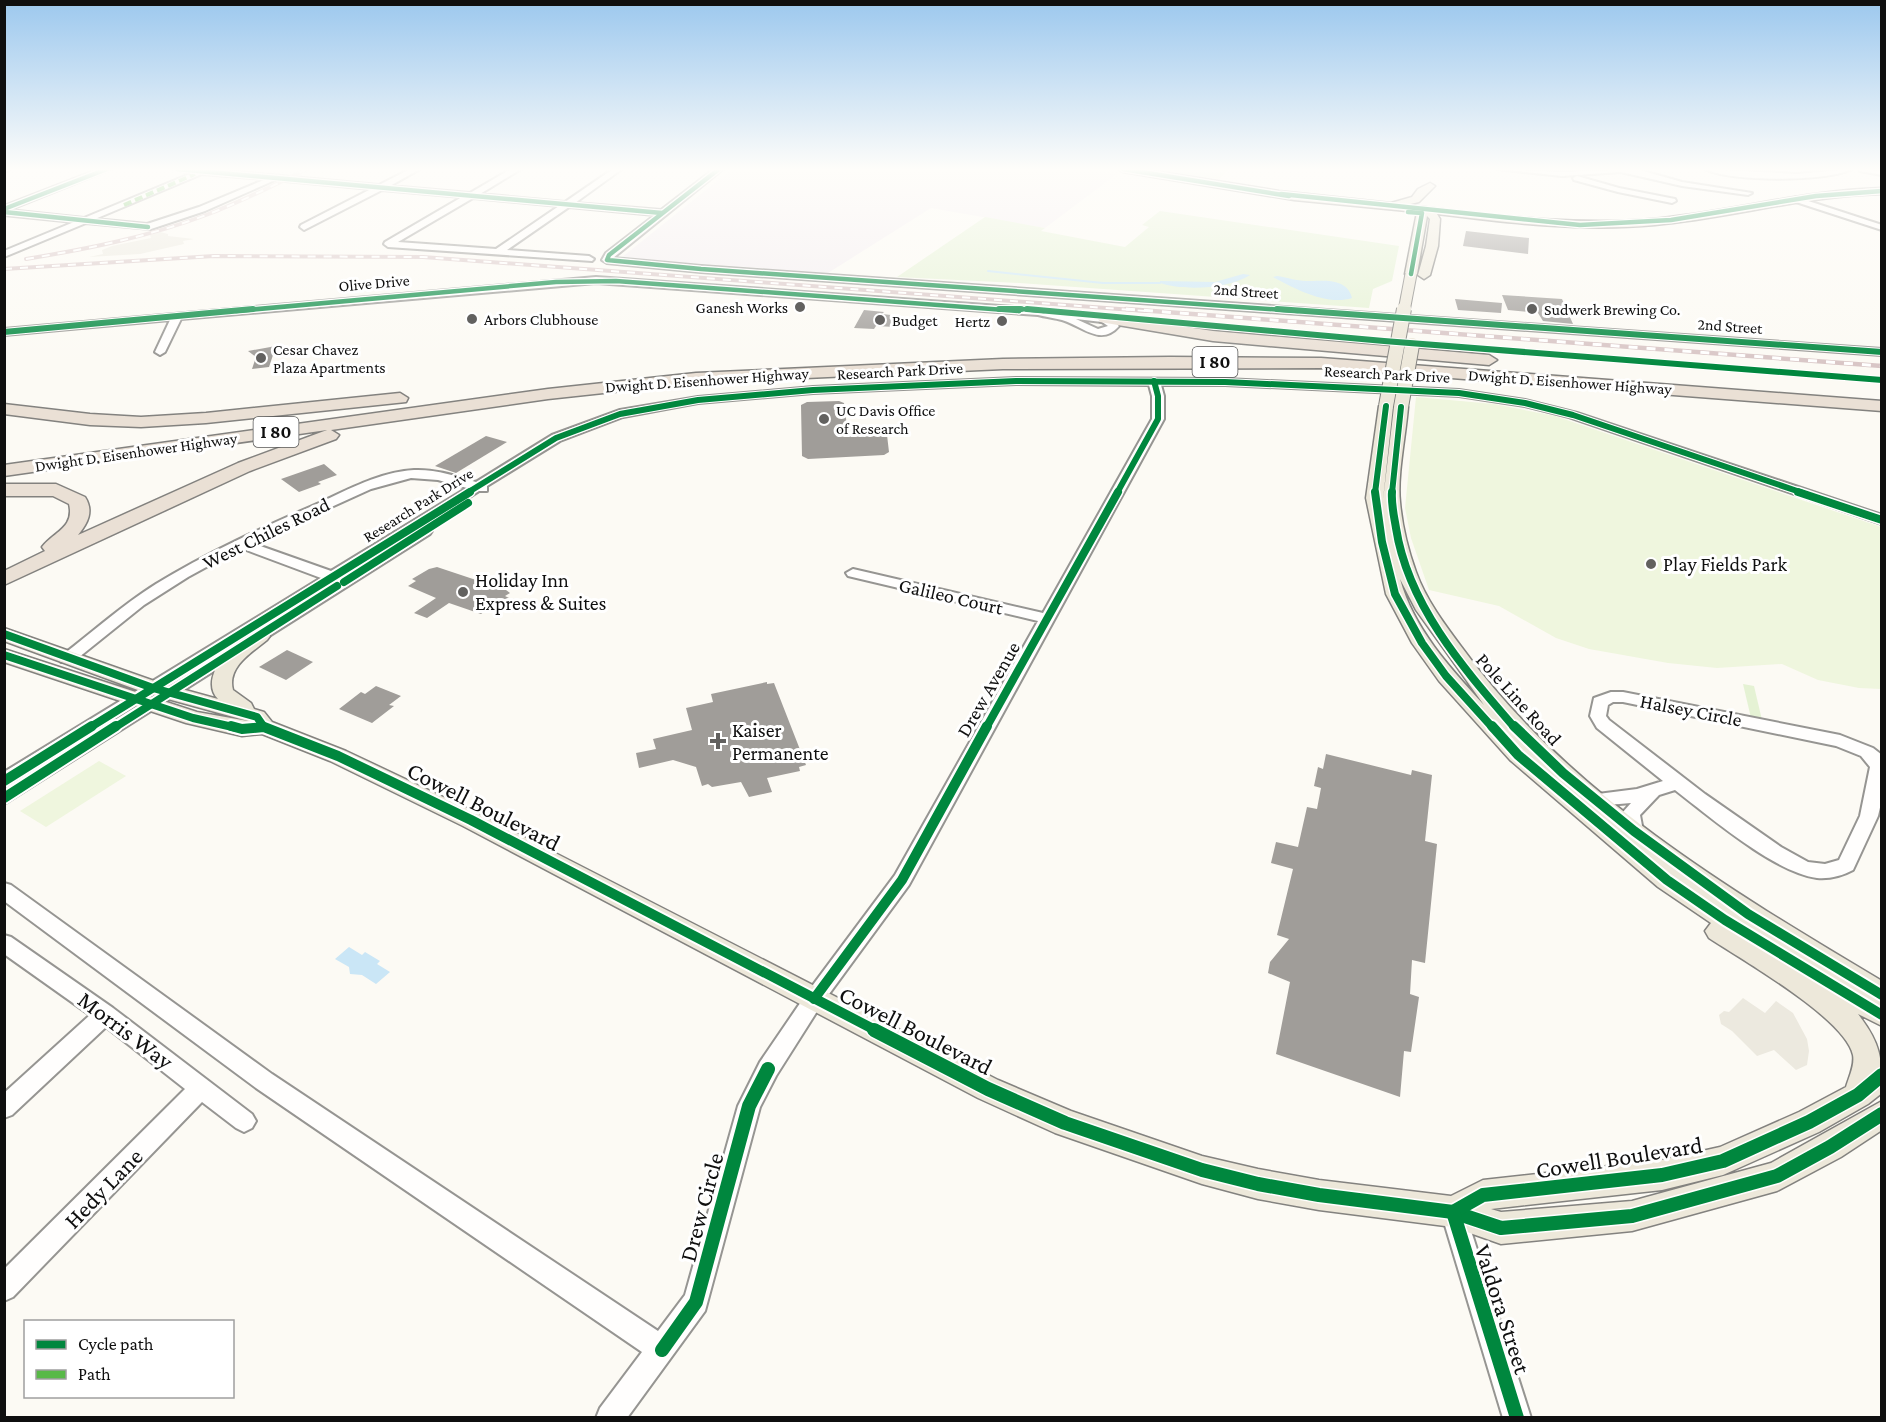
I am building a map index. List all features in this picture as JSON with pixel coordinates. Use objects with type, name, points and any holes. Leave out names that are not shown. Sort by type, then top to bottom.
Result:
[{"type":"highway","points":[[1105,319],[1213,336],[1498,361]]},
{"type":"highway","name":"Dwight D. Eisenhower Highway","points":[[928,351],[1150,348],[1362,354],[1498,361],[1881,390]]},
{"type":"highway","name":"Dwight D. Eisenhower Highway","points":[[4,471],[672,365],[847,355]]},
{"type":"highway","name":"Dwight D. Eisenhower Highway","points":[[542,387],[1003,364],[1321,363],[1881,406]]},
{"type":"highway","points":[[4,579],[149,509],[291,448],[380,423],[542,387]]},
{"type":"highway","name":"Dwight D. Eisenhower Highway","points":[[4,410],[99,421],[141,422],[340,401],[405,398],[4,455]]},
{"type":"highway","points":[[4,490],[56,490],[78,501],[82,509],[80,519],[66,537],[42,553],[4,572]]},
{"type":"main road","name":"Pole Line Road","points":[[1418,235],[1418,275],[1374,498],[1392,586],[1422,643],[1446,676],[1518,755],[1667,880],[1745,932],[1881,1016]]},
{"type":"main road","points":[[1421,235],[1425,240],[1423,251],[1430,253]]},
{"type":"main road","name":"Pole Line Road","points":[[1418,275],[1430,253],[1433,235]]},
{"type":"main road","name":"Pole Line Road","points":[[1393,406],[1391,500],[1398,543],[1407,574],[1449,646],[1518,731],[1634,831],[1748,914],[1881,995]]},
{"type":"main road","points":[[4,634],[67,659],[151,697]]},
{"type":"main road","points":[[260,636],[230,662],[220,680],[223,693],[261,722]]},
{"type":"main road","points":[[4,655],[151,697]]},
{"type":"main road","name":"Cowell Boulevard","points":[[151,697],[242,729],[261,722],[338,756],[402,786],[988,1089],[1065,1123],[1168,1160],[1278,1188],[1453,1212],[1501,1228],[1632,1216],[1777,1176],[1830,1147],[1881,1114]]},
{"type":"main road","points":[[1667,880],[1711,927],[1828,1004],[1847,1020],[1859,1037],[1867,1056],[1858,1095]]},
{"type":"main road","points":[[1827,962],[1881,975]]},
{"type":"main road","name":"Cowell Boulevard","points":[[1453,1212],[1483,1195],[1662,1175],[1723,1161],[1809,1122],[1858,1095],[1881,1075]]},
{"type":"street","points":[[4,254],[52,235]]},
{"type":"street","points":[[403,235],[388,244],[589,259]]},
{"type":"street","points":[[498,252],[522,235]]},
{"type":"street","name":"2nd Street","points":[[634,235],[609,255],[608,261],[1881,352]]},
{"type":"street","name":"Olive Drive","points":[[4,332],[596,280],[1042,313],[1069,319],[1086,330],[1095,332],[1106,332],[1113,327],[1112,322],[1105,319]]},
{"type":"street","points":[[160,352],[178,315]]},
{"type":"street","name":"Research Park Drive","points":[[4,798],[151,697],[482,488],[556,438],[639,409],[747,395],[945,384],[1155,381],[1328,386],[1459,393],[1525,403],[1573,415],[1881,520]]},
{"type":"street","name":"Drew Avenue","points":[[768,1069],[814,999],[902,880],[1001,698],[1048,619],[1158,419],[1158,396],[1155,381]]},
{"type":"street","name":"West Chiles Road","points":[[67,659],[141,600],[242,544],[341,498],[399,476],[437,475],[482,488]]},
{"type":"street","points":[[242,544],[337,579]]},
{"type":"street","name":"Galileo Court","points":[[853,573],[1048,619]]},
{"type":"street","name":"Research Park Drive","points":[[4,782],[260,636],[337,579]]},
{"type":"street","name":"Halsey Circle","points":[[1611,697],[1623,697],[1840,741],[1872,755],[1878,762],[1879,777],[1869,816],[1846,865],[1829,871],[1803,867],[1785,858],[1675,783],[1603,724],[1598,716],[1600,702],[1611,697]]},
{"type":"street","points":[[1596,800],[1621,799],[1651,793],[1675,783]]},
{"type":"street","points":[[1634,831],[1631,813],[1651,793]]},
{"type":"street","points":[[4,890],[264,1081],[662,1350]]},
{"type":"street","name":"Morris Way","points":[[4,943],[105,1014],[244,1121]]},
{"type":"street","points":[[4,1108],[105,1014]]},
{"type":"street","name":"Drew Circle","points":[[610,1418],[696,1302],[749,1106],[768,1069]]},
{"type":"street","name":"Hedy Lane","points":[[4,1288],[201,1088]]},
{"type":"street","name":"Valdora Street","points":[[1453,1212],[1517,1418]]},
{"type":"shaded area","points":[[150,235],[168,235],[194,239],[183,241],[184,244],[140,254],[89,257],[103,254],[102,250],[112,246],[151,238]]},
{"type":"shaded area","points":[[649,235],[888,235],[828,273],[621,258]]},
{"type":"shaded area","points":[[1743,998],[1765,1013],[1776,1001],[1793,1013],[1807,1039],[1809,1051],[1807,1065],[1796,1070],[1774,1050],[1757,1056],[1732,1031],[1721,1024],[1719,1015],[1724,1011],[1729,1012]]},
{"type":"green space","points":[[958,235],[1064,235],[1125,247],[1139,235],[1326,235],[1399,246],[1392,281],[1373,289],[1369,308],[1019,283],[897,277]]},
{"type":"green space","name":"Play Fields Park","points":[[1416,397],[1494,404],[1555,416],[1881,527],[1881,689],[1859,688],[1818,680],[1782,664],[1717,668],[1668,663],[1589,649],[1556,638],[1499,606],[1429,590],[1411,538],[1405,508]]},
{"type":"green space","points":[[1743,684],[1754,686],[1762,720],[1751,718]]},
{"type":"green space","points":[[99,761],[126,776],[46,827],[20,811]]},
{"type":"water","points":[[1243,274],[1250,275],[1241,280],[1218,286],[1193,288],[1160,283],[1160,281],[1215,282]]},
{"type":"water","points":[[1273,277],[1303,281],[1340,283],[1349,291],[1352,298],[1332,300],[1311,295]]},
{"type":"water","points":[[349,947],[362,955],[365,952],[380,961],[377,964],[390,972],[376,984],[362,975],[350,974],[349,967],[335,959]]},
{"type":"building","points":[[1465,235],[1529,238],[1528,254],[1463,246]]},
{"type":"building","name":"Sudwerk Brewing Co.","points":[[1502,295],[1562,299],[1573,324],[1543,321],[1538,313],[1508,310]]},
{"type":"building","points":[[1455,299],[1502,303],[1501,313],[1458,310]]},
{"type":"building","points":[[864,310],[900,316],[895,327],[854,328]]},
{"type":"building","name":"Cesar Chavez Plaza Apartments","points":[[276,346],[269,367],[252,369],[256,357],[248,351]]},
{"type":"building","name":"UC Davis Office of Research","points":[[839,401],[844,403],[848,434],[881,433],[887,435],[889,452],[884,455],[808,459],[802,456],[801,405],[807,402]]},
{"type":"building","points":[[486,436],[507,442],[456,473],[435,466]]},
{"type":"building","points":[[324,464],[337,475],[299,492],[281,479]]},
{"type":"building","name":"Holiday Inn Express & Suites","points":[[437,567],[506,590],[510,593],[505,596],[509,598],[490,612],[486,610],[481,614],[449,603],[427,618],[414,613],[436,598],[408,586],[416,581],[412,579]]},
{"type":"building","points":[[287,650],[313,662],[286,680],[259,667]]},
{"type":"building","name":"Kaiser Permanente","points":[[767,682],[767,684],[774,683],[806,765],[799,767],[800,771],[767,778],[772,792],[749,797],[741,782],[712,787],[708,784],[702,786],[696,767],[673,760],[639,768],[636,753],[656,749],[653,739],[692,730],[686,708],[713,702],[711,694]]},
{"type":"building","points":[[376,686],[401,696],[389,705],[394,706],[372,723],[339,709],[361,692],[365,694]]},
{"type":"building","points":[[1326,754],[1411,775],[1412,770],[1432,775],[1425,841],[1437,844],[1425,963],[1412,960],[1410,994],[1419,997],[1411,1052],[1404,1051],[1400,1097],[1276,1054],[1290,982],[1268,973],[1270,962],[1289,939],[1277,935],[1293,869],[1271,863],[1276,842],[1298,847],[1307,807],[1317,809],[1321,788],[1314,786],[1318,767],[1323,769]]},
{"type":"waterway","points":[[988,271],[1103,283],[1160,283]]},
{"type":"railway","points":[[26,259],[140,235]]},
{"type":"railway","points":[[4,269],[214,256],[423,257],[1146,311]]},
{"type":"railway","points":[[1126,309],[1882,366]]},
{"type":"cycle path","points":[[634,235],[609,255],[607,260],[701,269],[1882,352]]},
{"type":"cycle path","points":[[1411,274],[1418,235]]},
{"type":"cycle path","points":[[4,332],[556,282],[616,281],[1019,311],[1022,309],[1384,341],[1882,380]]},
{"type":"cycle path","points":[[4,781],[556,438],[620,414],[698,400],[813,390],[1016,381],[1225,382],[1459,393],[1525,403],[1573,415],[1882,520]]},
{"type":"cycle path","points":[[814,999],[902,880],[1158,419],[1158,396],[1154,381]]},
{"type":"cycle path","points":[[1386,406],[1374,498],[1382,542],[1395,594],[1422,643],[1446,676],[1518,755],[1667,880],[1725,920],[1882,1015]]},
{"type":"cycle path","points":[[1401,407],[1391,500],[1398,543],[1407,574],[1425,610],[1476,682],[1518,731],[1563,773],[1634,831],[1748,914],[1882,995]]},
{"type":"cycle path","points":[[344,582],[468,503]]},
{"type":"cycle path","points":[[4,798],[337,586]]},
{"type":"cycle path","points":[[4,634],[153,688],[257,717],[264,727]]},
{"type":"cycle path","points":[[4,655],[193,718],[242,729],[264,727],[338,756],[471,820],[988,1089],[1065,1123],[1202,1170],[1258,1184],[1319,1195],[1453,1212],[1501,1228],[1632,1216],[1777,1176],[1830,1147],[1882,1114]]},
{"type":"cycle path","points":[[662,1350],[696,1302],[749,1106],[768,1069]]},
{"type":"cycle path","points":[[1453,1212],[1483,1195],[1662,1175],[1723,1161],[1809,1122],[1858,1095],[1882,1075]]},
{"type":"cycle path","points":[[1453,1212],[1517,1418]]},
{"type":"place","name":"Ganesh Works","points":[[800,307]]},
{"type":"place","name":"Sudwerk Brewing Co.","points":[[1532,309]]},
{"type":"place","name":"Arbors Clubhouse","points":[[472,319]]},
{"type":"place","name":"Budget","points":[[880,320]]},
{"type":"place","name":"Hertz","points":[[1002,321]]},
{"type":"place","name":"Cesar Chavez Plaza Apartments","points":[[261,358]]},
{"type":"place","name":"UC Davis Office of Research","points":[[824,419]]},
{"type":"place","name":"Play Fields Park","points":[[1651,564]]},
{"type":"place","name":"Holiday Inn Express & Suites","points":[[463,592]]},
{"type":"place","name":"Kaiser Permanente","points":[[718,741]]}]
